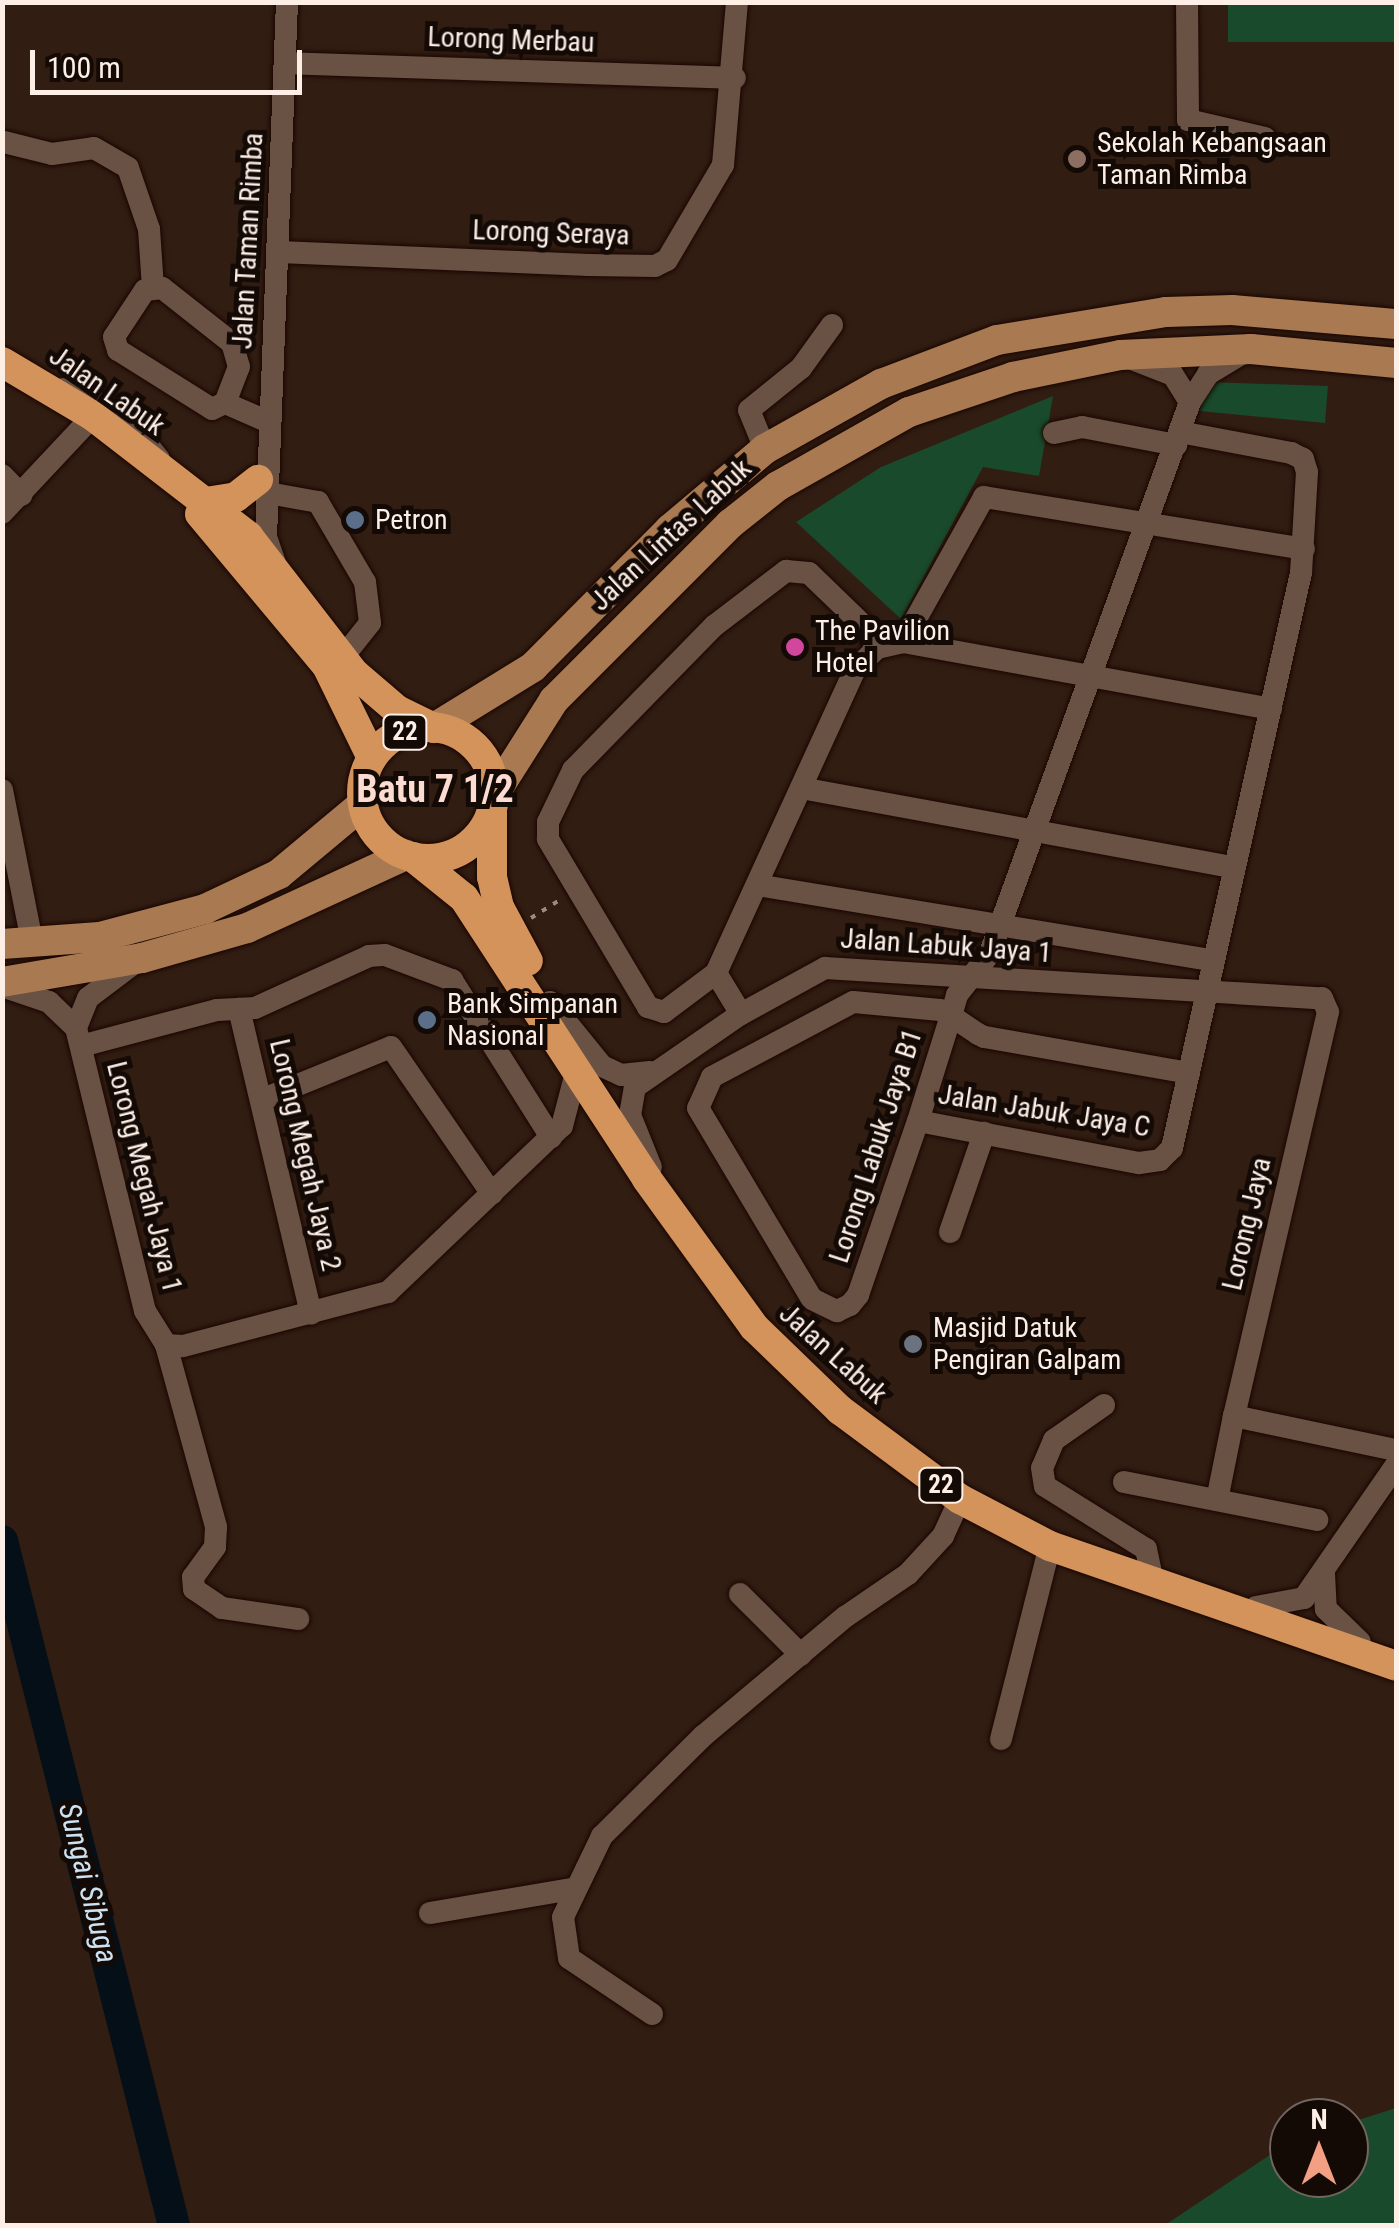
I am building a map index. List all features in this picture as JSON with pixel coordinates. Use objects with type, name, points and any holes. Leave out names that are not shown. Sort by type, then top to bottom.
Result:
[{"type":"highway","name":"Jalan Labuk","points":[[2,362],[93,416],[172,479],[209,516]]},
{"type":"highway","points":[[263,486],[236,497],[209,516],[248,536],[276,566],[335,662],[376,694],[434,728]]},
{"type":"highway","name":"22","points":[[209,516],[294,622],[335,662],[372,758],[363,804],[382,840],[409,856]]},
{"type":"highway","points":[[248,536],[250,560],[294,622]]},
{"type":"highway","name":"22","points":[[372,758],[399,734],[434,728],[453,732],[484,756],[494,803]]},
{"type":"highway","points":[[409,856],[443,857],[470,845],[494,803]]},
{"type":"highway","name":"Jalan Labuk","points":[[494,803],[492,877],[512,930],[550,1002],[651,1167],[744,1297],[854,1408],[988,1502],[1151,1572],[1396,1654]]},
{"type":"highway","name":"Jalan Labuk","points":[[409,856],[464,898],[613,1125],[754,1328],[826,1398],[960,1498],[1050,1546],[1396,1666]]},
{"type":"main road","name":"Jalan Lintas Labuk","points":[[434,728],[533,667],[670,529],[765,449],[881,384],[998,340],[1058,327],[1232,310],[1396,324]]},
{"type":"main road","name":"Jalan Lintas Labuk","points":[[494,803],[554,700],[673,579],[778,486],[910,412],[1013,377],[1120,355],[1251,349],[1396,363]]},
{"type":"main road","points":[[17,943],[154,925],[248,892],[321,843],[363,804]]},
{"type":"main road","points":[[2,984],[142,958],[247,928],[409,856]]},
{"type":"street","name":"Jalan Taman Rimba","points":[[276,566],[266,537],[263,486],[278,252],[287,2]]},
{"type":"street","name":"Lorong Seraya","points":[[278,252],[654,266],[674,251],[723,165],[735,78],[737,2]]},
{"type":"street","points":[[1187,2],[1188,120],[1265,138]]},
{"type":"street","name":"Lorong Merbau","points":[[285,63],[735,78]]},
{"type":"street","points":[[4,142],[52,154],[94,148],[128,168],[149,229],[153,288],[114,337],[118,350],[212,408],[225,403],[269,422]]},
{"type":"street","points":[[153,288],[162,288],[232,343],[238,367],[225,403]]},
{"type":"street","points":[[765,449],[748,410],[801,368],[832,325]]},
{"type":"street","points":[[1120,355],[1173,376],[1190,402],[1208,374],[1251,349]]},
{"type":"street","points":[[41,382],[121,412],[172,479]]},
{"type":"street","name":"Lorong Labuk Jaya B1","points":[[951,1016],[841,1004],[712,1077],[699,1097],[700,1117],[812,1299],[838,1310],[858,1295],[951,1016],[998,926],[1093,681],[1190,402]]},
{"type":"street","points":[[2,514],[93,416]]},
{"type":"street","points":[[951,1016],[984,1037],[1189,1073],[1304,550],[1303,459],[1082,427],[1054,433]]},
{"type":"street","points":[[2,475],[21,494]]},
{"type":"street","name":"Jalan Taman Rimba","points":[[248,536],[263,486]]},
{"type":"street","points":[[263,486],[318,502],[365,582],[370,623],[335,662]]},
{"type":"street","points":[[903,642],[984,497],[1304,550]]},
{"type":"street","points":[[876,648],[866,628],[798,568],[714,626],[573,770],[547,831],[651,1010],[664,1012],[716,973],[855,670],[876,648],[903,642],[1093,681],[1271,708]]},
{"type":"street","points":[[801,788],[1032,834],[1235,868]]},
{"type":"street","points":[[2,790],[17,943]]},
{"type":"street","points":[[757,884],[1214,961]]},
{"type":"street","points":[[78,1037],[256,1008],[369,956],[438,970],[459,989],[557,1131]]},
{"type":"street","points":[[78,1037],[88,998],[142,958]]},
{"type":"street","name":"Jalan Labuk Jaya 1","points":[[650,1072],[741,1014],[825,968],[973,974],[1206,994]]},
{"type":"street","points":[[716,973],[741,1014]]},
{"type":"street","points":[[2,984],[49,1002],[78,1037]]},
{"type":"street","name":"Lorong Jaya","points":[[1206,994],[1317,997],[1328,1012],[1234,1416]]},
{"type":"street","points":[[550,1002],[602,1066],[622,1075],[650,1072]]},
{"type":"street","name":"Lorong Megah Jaya 2","points":[[240,1009],[312,1314]]},
{"type":"street","name":"Lorong Megah Jaya 1","points":[[78,1037],[145,1312],[166,1345],[216,1527],[215,1547],[193,1577],[194,1589],[222,1608],[298,1619]]},
{"type":"street","points":[[261,1100],[391,1047],[492,1194]]},
{"type":"street","points":[[166,1345],[312,1314],[388,1292],[557,1131],[577,1069]]},
{"type":"street","points":[[650,1072],[628,1105],[651,1167]]},
{"type":"street","name":"Jalan Jabuk Jaya C","points":[[918,1121],[1139,1163],[1160,1160],[1172,1148],[1189,1073]]},
{"type":"street","points":[[557,1131],[613,1125]]},
{"type":"street","points":[[950,1232],[984,1133]]},
{"type":"street","points":[[1104,1405],[1054,1440],[1042,1468],[1045,1486],[1146,1550],[1151,1572]]},
{"type":"street","points":[[1217,1500],[1234,1416],[1396,1450]]},
{"type":"street","points":[[1256,1606],[1294,1604],[1324,1574],[1396,1465]]},
{"type":"street","points":[[1124,1482],[1317,1520]]},
{"type":"street","points":[[652,2014],[572,1964],[563,1916],[572,1890],[602,1836],[703,1736],[908,1574],[943,1536],[960,1498]]},
{"type":"street","points":[[1001,1739],[1050,1546]]},
{"type":"street","points":[[1324,1574],[1326,1609],[1360,1642]]},
{"type":"street","points":[[740,1594],[801,1655]]},
{"type":"street","points":[[430,1913],[572,1890]]},
{"type":"path","points":[[512,930],[578,889]]},
{"type":"green space","points":[[1228,3],[1396,3],[1396,42],[1228,42]]},
{"type":"green space","points":[[1208,382],[1328,386],[1325,423],[1199,411]]},
{"type":"green space","points":[[1053,396],[1039,476],[983,467],[901,619],[796,522],[881,467]]},
{"type":"green space","points":[[1396,2108],[1396,2225],[1165,2225],[1269,2155],[1269,2198],[1369,2198],[1369,2117]]},
{"type":"waterway","name":"Sungai Sibuga","points":[[2,1541],[174,2226]]},
{"type":"place","name":"Sekolah Kebangsaan Taman Rimba","points":[[1077,159]]},
{"type":"place","name":"Petron","points":[[355,520]]},
{"type":"place","name":"The Pavilion Hotel","points":[[795,647]]},
{"type":"place","name":"Bank Simpanan Nasional","points":[[427,1020]]},
{"type":"place","name":"Masjid Datuk Pengiran Galpam","points":[[913,1344]]},
{"type":"district","name":"Batu 7 1/2","points":[[435,790]]}]
